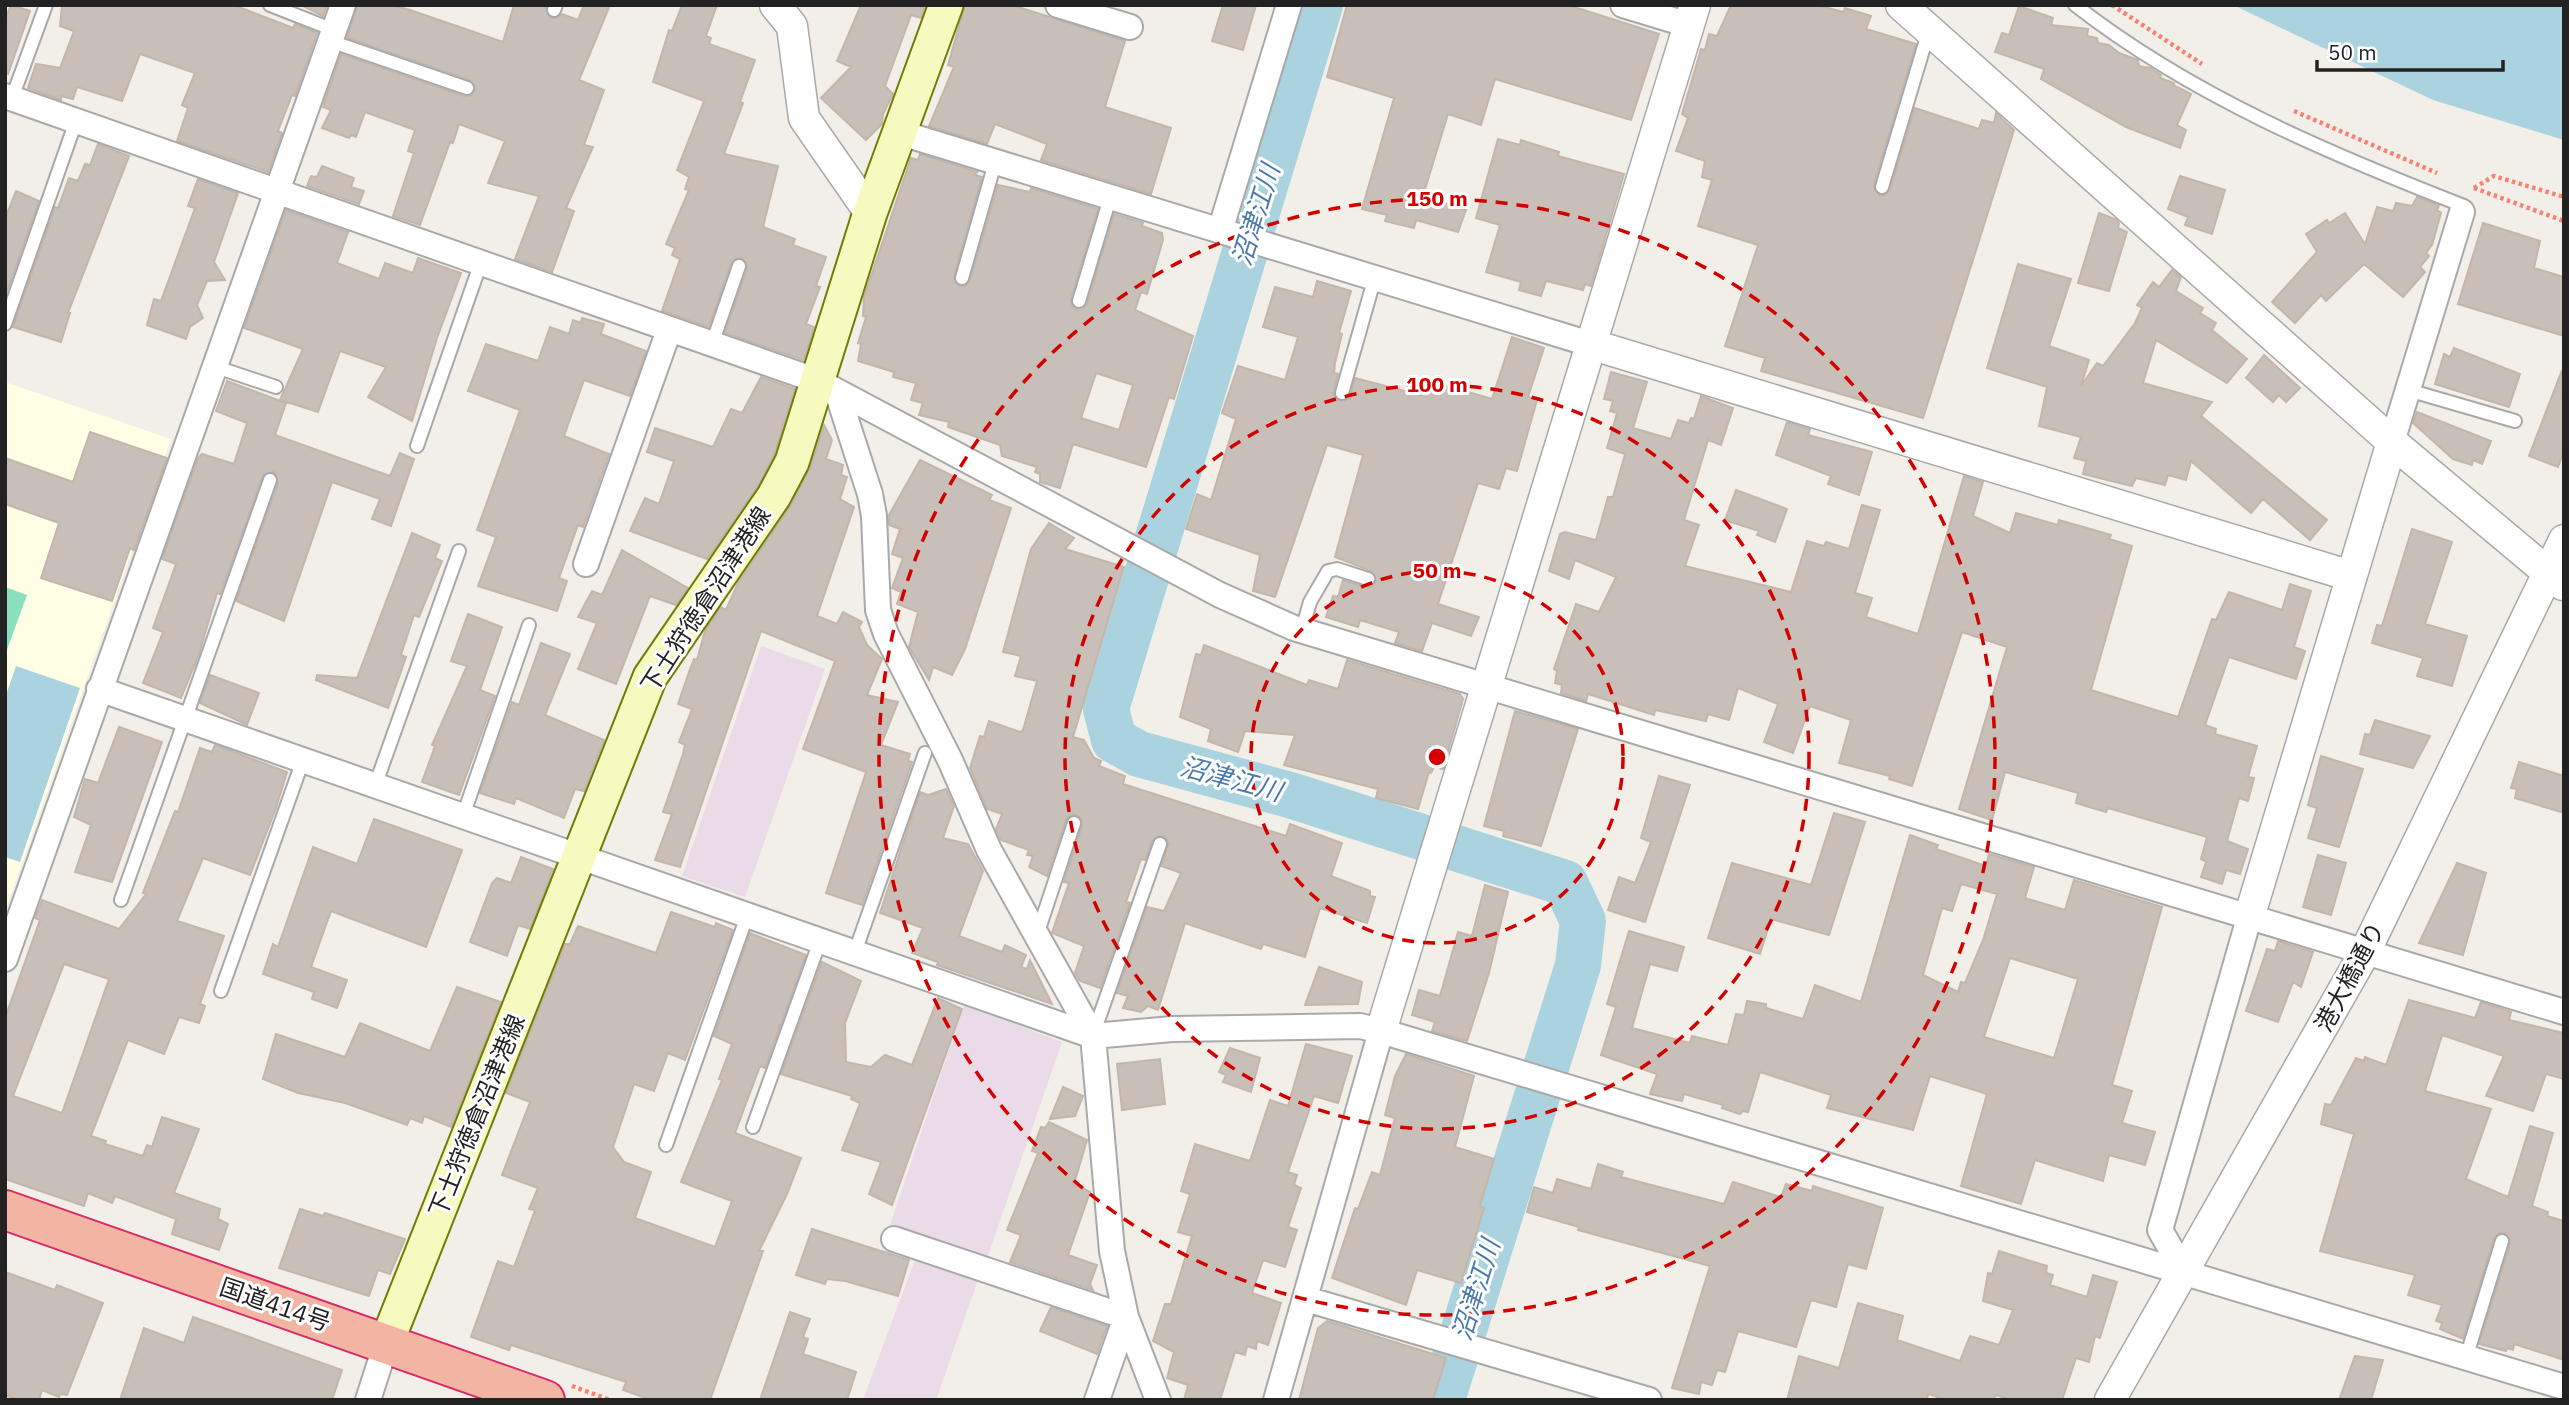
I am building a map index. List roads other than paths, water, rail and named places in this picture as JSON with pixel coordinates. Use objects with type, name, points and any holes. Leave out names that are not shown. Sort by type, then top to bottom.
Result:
[{"type":"highway","name":"国道414号","points":[[5,1210],[545,1400]]},
{"type":"main road","name":"下土狩徳倉沼津港線","points":[[386,1344],[650,677],[785,477],[828,387],[870,213],[946,5]]},
{"type":"street","points":[[5,959],[275,191],[344,5]]},
{"type":"street","points":[[775,5],[792,26],[804,118],[870,213]]},
{"type":"street","points":[[1058,5],[1130,27]]},
{"type":"street","points":[[1220,231],[1289,5]]},
{"type":"street","points":[[1276,1400],[1381,1031],[1692,15],[1623,5]]},
{"type":"street","points":[[1901,5],[2392,442],[2556,579]]},
{"type":"street","points":[[8,97],[828,387],[1220,595],[1302,630],[2564,1012]]},
{"type":"street","points":[[898,132],[2351,576]]},
{"type":"street","points":[[2184,1272],[2160,1230],[2249,918],[2462,212]]},
{"type":"street","points":[[586,564],[669,330]]},
{"type":"street","points":[[828,387],[870,494],[874,516],[878,610],[886,634],[950,760],[989,850],[1093,1035],[1112,1251],[1126,1317],[1158,1400]]},
{"type":"street","name":"港大橋通り","points":[[2110,1400],[2365,951],[2556,579],[2564,540]]},
{"type":"street","points":[[99,689],[1093,1035],[1172,1029],[1360,1026],[1381,1031],[2564,1387]]},
{"type":"street","points":[[894,1239],[1126,1317]]},
{"type":"street","points":[[1306,1299],[1649,1400]]},
{"type":"street","points":[[1097,1400],[1126,1317]]},
{"type":"street","points":[[368,1400],[386,1344]]},
{"type":"lane","points":[[8,97],[47,5]]},
{"type":"lane","points":[[270,5],[332,36],[467,88]]},
{"type":"lane","points":[[2075,5],[2195,85],[2267,125],[2464,206],[2462,212]]},
{"type":"lane","points":[[1882,187],[1929,30]]},
{"type":"lane","points":[[5,324],[76,121]]},
{"type":"lane","points":[[962,278],[995,163]]},
{"type":"lane","points":[[1079,300],[1110,198]]},
{"type":"lane","points":[[417,446],[480,265]]},
{"type":"lane","points":[[712,344],[739,266]]},
{"type":"lane","points":[[1342,393],[1375,277]]},
{"type":"lane","points":[[213,366],[276,387]]},
{"type":"lane","points":[[2408,390],[2515,421]]},
{"type":"lane","points":[[121,900],[270,480]]},
{"type":"lane","points":[[375,786],[459,551]]},
{"type":"lane","points":[[1302,630],[1310,602],[1328,571],[1337,569],[1368,579]]},
{"type":"lane","points":[[463,816],[529,625]]},
{"type":"lane","points":[[855,952],[925,753]]},
{"type":"lane","points":[[221,991],[303,760]]},
{"type":"lane","points":[[1037,935],[1074,823]]},
{"type":"lane","points":[[1093,1035],[1160,844]]},
{"type":"lane","points":[[666,1145],[747,916]]},
{"type":"lane","points":[[753,1127],[820,941]]},
{"type":"lane","points":[[2466,1358],[2502,1241]]},
{"type":"water","points":[[2233,5],[2564,5],[2564,140],[2433,100]]},
{"type":"water","points":[[16,666],[80,688],[20,862],[5,857],[5,698]]},
{"type":"waterway","name":"沼津江川","points":[[1320,5],[1106,709],[1114,740],[1139,754],[1290,795],[1565,883],[1583,921],[1578,965],[1442,1400]]}]
